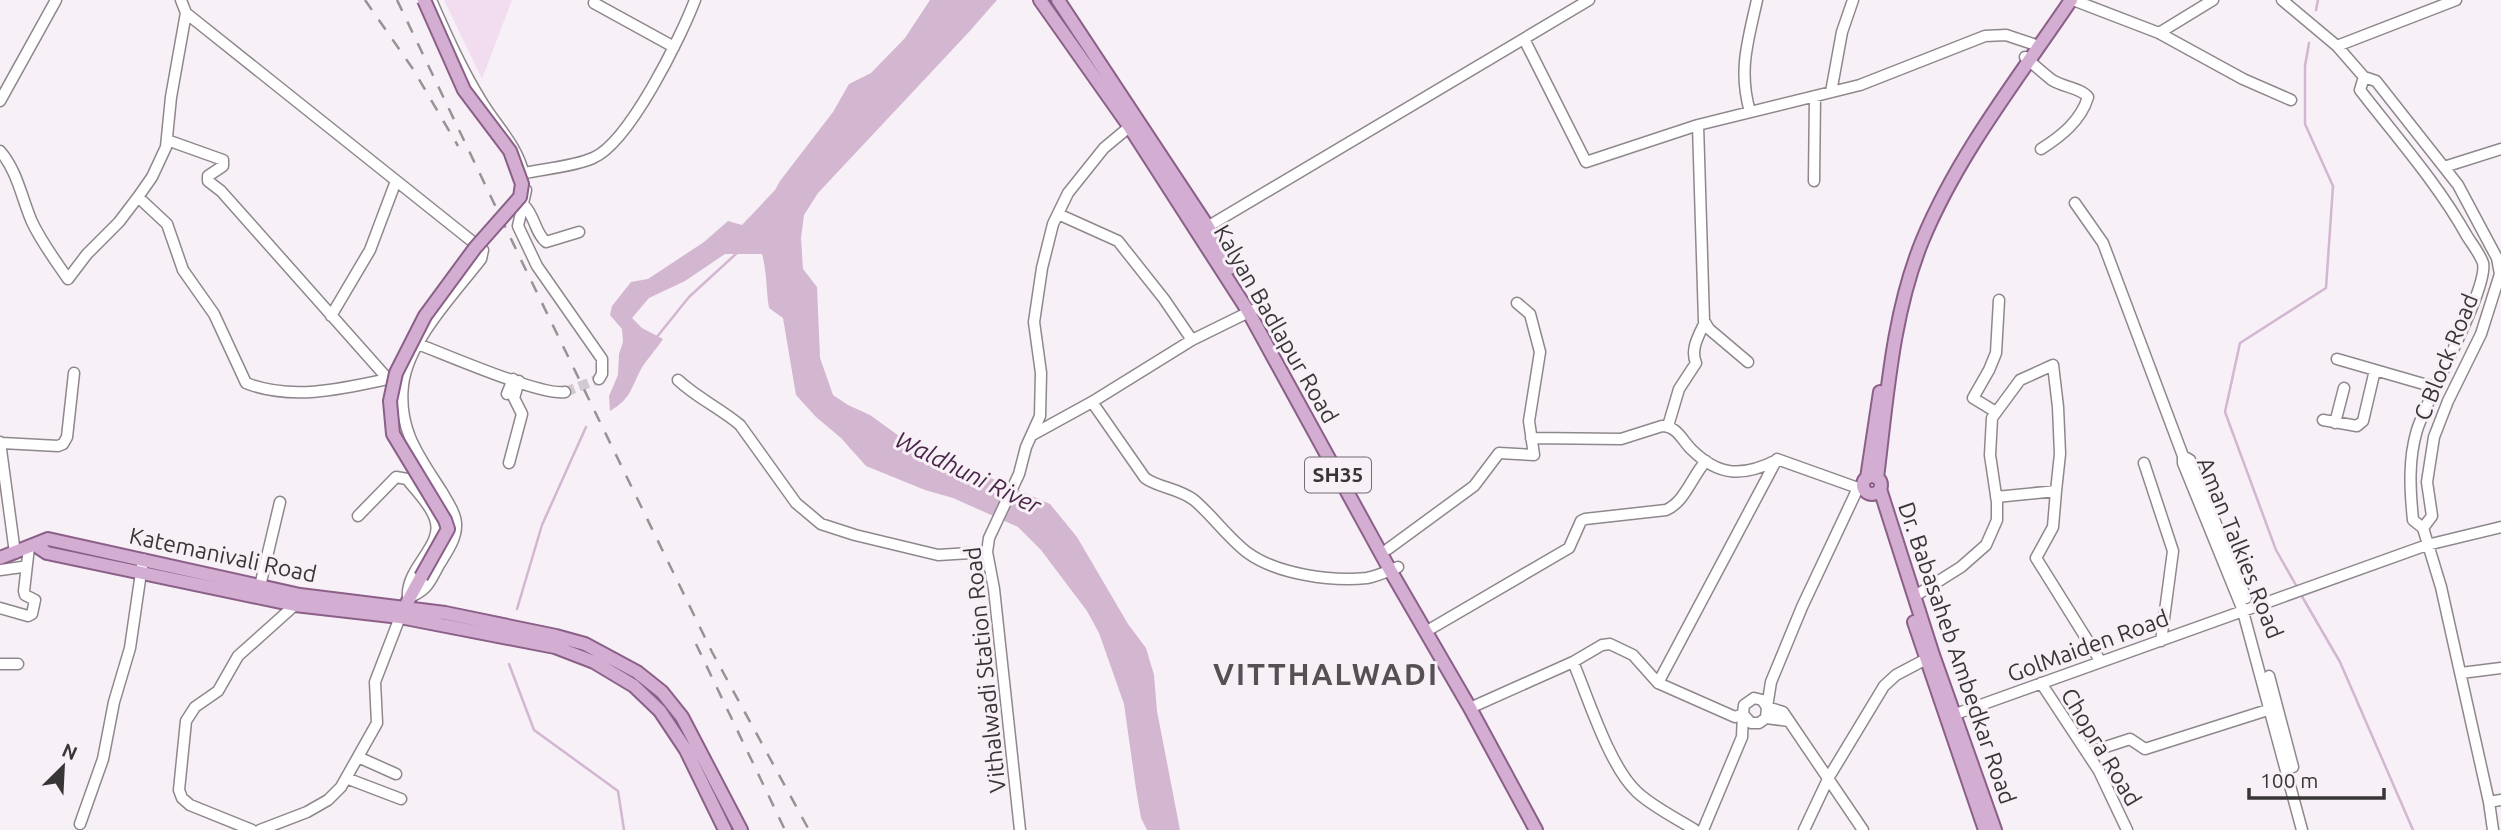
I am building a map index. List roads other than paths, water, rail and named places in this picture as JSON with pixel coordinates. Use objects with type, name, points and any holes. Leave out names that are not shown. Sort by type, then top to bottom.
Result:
[{"type":"main road","points":[[425,0],[464,90],[510,151],[522,184],[520,197],[475,248],[425,316],[396,373],[390,401],[393,434],[445,520],[448,530],[404,607],[496,630],[556,636],[612,657],[637,673],[662,692],[725,830]]},
{"type":"main road","name":"Kalyan Badlapur Road","points":[[1040,0],[1133,124]]},
{"type":"main road","name":"Kalyan Badlapur Road","points":[[1058,0],[1251,311],[1388,549],[1394,568],[1432,628],[1536,830]]},
{"type":"main road","name":"Dr. Babasaheb Ambedkar Road","points":[[2027,59],[2033,44],[2062,0]]},
{"type":"main road","name":"Dr. Babasaheb Ambedkar Road","points":[[1995,830],[1950,716],[1870,486],[1894,318],[1910,272],[1915,247],[1934,210],[1944,181],[2027,59],[2072,0]]},
{"type":"main road","name":"Kalyan Badlapur Road","points":[[1251,311],[1394,568],[1545,830]]},
{"type":"main road","name":"Dr. Babasaheb Ambedkar Road","points":[[1870,486],[1915,596],[1929,657]]},
{"type":"main road","name":"Katemanivali Road","points":[[0,558],[48,538],[300,595],[404,607]]},
{"type":"main road","name":"Katemanivali Road","points":[[32,546],[47,553],[295,605],[404,607]]},
{"type":"main road","name":"Dr. Babasaheb Ambedkar Road","points":[[1950,716],[1985,830]]},
{"type":"main road","points":[[680,728],[741,830]]},
{"type":"street","points":[[0,101],[56,0]]},
{"type":"street","points":[[181,0],[187,13],[483,250],[481,259],[418,344],[403,384],[403,423],[415,450],[450,505],[457,525],[452,542],[426,589],[404,607]]},
{"type":"street","points":[[431,0],[466,75],[487,112],[513,146],[524,173],[526,195],[518,226],[537,266],[601,359],[602,374],[599,379]]},
{"type":"street","points":[[524,173],[594,158],[614,142],[648,96],[687,24],[695,0]]},
{"type":"street","points":[[1203,230],[1589,0]]},
{"type":"street","points":[[1750,112],[1745,95],[1743,66],[1757,0]]},
{"type":"street","points":[[1831,92],[1840,42],[1853,0]]},
{"type":"street","points":[[2072,0],[2159,33],[2243,79],[2291,100]]},
{"type":"street","points":[[2159,33],[2213,0]]},
{"type":"street","name":"C Block Road","points":[[2282,0],[2337,46],[2364,77],[2376,81],[2456,182],[2499,258],[2500,274],[2481,334],[2448,401],[2434,437],[2427,478],[2432,516],[2423,528]]},
{"type":"street","points":[[2337,46],[2456,0]]},
{"type":"street","points":[[594,2],[674,47]]},
{"type":"street","points":[[0,151],[51,257],[68,279],[138,197],[152,177],[166,147],[171,97],[187,13]]},
{"type":"street","points":[[1524,38],[1586,162],[1698,125],[1860,85],[1985,36],[2006,35],[2033,44]]},
{"type":"street","points":[[2027,59],[2064,87],[2085,93],[2088,97],[2086,105],[2070,128],[2041,149]]},
{"type":"street","name":"C Block Road","points":[[2364,77],[2360,90],[2453,210],[2482,261],[2484,271],[2465,324],[2416,432],[2411,479],[2413,520],[2423,528],[2441,586],[2493,830]]},
{"type":"street","points":[[1814,181],[1815,96]]},
{"type":"street","name":"Vithalwadi Station Road","points":[[1020,830],[988,552],[989,538],[1019,474],[1040,416],[1041,373],[1034,322],[1042,268],[1053,224],[1068,193],[1104,148],[1133,124]]},
{"type":"street","points":[[1668,426],[1679,389],[1696,363],[1693,356],[1705,322],[1698,125]]},
{"type":"street","points":[[167,140],[223,160],[223,166],[208,176],[208,181],[221,191],[388,379]]},
{"type":"street","points":[[2444,167],[2501,149]]},
{"type":"street","points":[[331,316],[370,250],[396,181]]},
{"type":"street","points":[[2440,193],[2456,182]]},
{"type":"street","points":[[138,197],[167,224],[183,270],[214,314],[246,383],[264,391],[311,393],[388,379],[403,384]]},
{"type":"street","name":"Aman Talkies Road","points":[[2075,203],[2103,243],[2183,456],[2190,460],[2247,611],[2302,818],[2308,830]]},
{"type":"street","points":[[524,205],[531,212],[541,238],[546,242],[579,232]]},
{"type":"street","points":[[1058,214],[1118,241],[1164,299],[1192,340]]},
{"type":"street","points":[[2476,252],[2489,243]]},
{"type":"street","points":[[2481,282],[2495,288]]},
{"type":"street","points":[[1996,412],[1973,398],[1996,354],[1999,300]]},
{"type":"street","points":[[1388,549],[1474,486],[1499,453],[1534,455],[1529,421],[1540,352],[1530,314],[1517,303]]},
{"type":"street","points":[[1032,436],[1192,340],[1251,311]]},
{"type":"street","points":[[1705,322],[1748,362]]},
{"type":"street","points":[[418,344],[554,393],[565,393]]},
{"type":"street","points":[[2337,359],[2433,390],[2448,401]]},
{"type":"street","points":[[1915,596],[1961,567],[1986,545],[1997,520],[1990,456],[1992,418],[2020,380],[2053,365],[2060,454],[2053,527],[2036,558],[2101,662]]},
{"type":"street","points":[[2323,420],[2357,426],[2363,421],[2375,370]]},
{"type":"street","points":[[15,553],[1,442],[58,446],[63,444],[67,437],[74,373]]},
{"type":"street","points":[[2441,373],[2457,382]]},
{"type":"street","points":[[507,394],[516,380]]},
{"type":"street","points":[[509,463],[522,414],[514,401],[516,380]]},
{"type":"street","points":[[678,380],[693,394],[740,425],[796,503],[821,524],[938,555],[988,552]]},
{"type":"street","points":[[2336,422],[2344,388]]},
{"type":"street","points":[[1092,402],[1145,478],[1189,496],[1247,552],[1284,570],[1319,578],[1366,578],[1394,568]]},
{"type":"street","points":[[1531,438],[1621,439],[1668,426],[1674,429],[1691,449],[1721,470],[1757,470],[1777,459],[1870,486],[1802,607],[1771,682],[1766,718]]},
{"type":"street","points":[[1658,682],[1777,459]]},
{"type":"street","points":[[1432,628],[1569,548],[1581,521],[1666,510],[1674,506],[1706,461]]},
{"type":"street","points":[[2144,463],[2173,551],[2161,641]]},
{"type":"street","points":[[260,830],[307,812],[328,800],[346,778],[377,723],[376,682],[404,607],[407,587],[438,532],[435,516],[407,479],[401,477],[396,477],[358,516]]},
{"type":"street","points":[[2411,479],[2427,478]]},
{"type":"street","points":[[1996,497],[2056,491]]},
{"type":"street","points":[[260,586],[280,502]]},
{"type":"street","name":"GolMaiden Road","points":[[1950,716],[2427,545],[2501,527]]},
{"type":"street","points":[[0,608],[28,616],[32,614],[35,600],[25,595],[24,591],[32,546]]},
{"type":"street","points":[[80,824],[103,759],[114,702],[130,648],[144,559]]},
{"type":"street","points":[[0,570],[22,567]]},
{"type":"street","points":[[252,830],[190,805],[182,798],[179,790],[186,722],[195,708],[218,691],[239,656],[295,605]]},
{"type":"street","points":[[1474,707],[1610,643],[1633,655],[1658,682],[1727,713],[1744,710]]},
{"type":"street","points":[[1804,830],[1829,777],[1884,686],[1896,675],[1929,657]]},
{"type":"street","points":[[1573,662],[1613,756],[1631,786],[1695,830]]},
{"type":"street","points":[[0,664],[18,664]]},
{"type":"street","points":[[2461,673],[2501,668]]},
{"type":"street","points":[[1703,830],[1742,737],[1744,710],[1771,682]]},
{"type":"street","name":"Chopra Road","points":[[2041,683],[2099,771],[2127,830]]},
{"type":"street","points":[[1754,698],[1783,712],[1863,830]]},
{"type":"street","points":[[2087,753],[2130,739],[2146,749],[2274,708]]},
{"type":"street","points":[[1744,710],[1748,720],[1755,723]]},
{"type":"street","points":[[1742,737],[1755,723],[1766,718],[1789,721]]},
{"type":"street","points":[[358,757],[396,774]]},
{"type":"street","points":[[346,778],[401,799]]},
{"type":"street","points":[[2489,802],[2501,800]]},
{"type":"street","name":"Aman Talkies Road","points":[[2302,818],[2302,830]]},
{"type":"water","name":"Waldhuni River","points":[[930,0],[997,0],[818,193],[804,215],[801,238],[803,269],[817,287],[820,358],[833,395],[870,415],[928,457],[968,468],[1050,504],[1077,537],[1128,624],[1146,648],[1154,675],[1157,711],[1180,830],[1147,830],[1141,818],[1124,704],[1099,633],[1087,611],[1041,550],[1018,527],[953,498],[925,490],[866,466],[796,395],[783,318],[769,308],[762,254],[725,254],[685,281],[649,298],[632,318],[642,328],[663,339],[642,367],[626,398],[610,411],[609,396],[618,375],[619,354],[623,342],[622,329],[610,315],[612,306],[631,282],[648,279],[704,242],[728,221],[742,225],[775,190],[833,112],[849,84],[871,73],[905,38]]},
{"type":"waterway","points":[[2316,10],[2318,0]]},
{"type":"waterway","points":[[2297,587],[2276,550],[2225,412],[2240,343],[2326,288],[2333,186],[2305,124],[2305,66],[2309,43]]},
{"type":"waterway","points":[[656,338],[689,297],[738,252]]},
{"type":"waterway","points":[[517,609],[542,525],[586,427]]},
{"type":"waterway","points":[[2300,593],[2340,662],[2413,830]]},
{"type":"waterway","points":[[509,664],[534,730],[618,791],[624,830]]},
{"type":"tunnel","points":[[565,392],[599,379]]},
{"type":"railway","points":[[365,0],[413,69],[458,146]]},
{"type":"railway","points":[[397,0],[712,652],[809,830]]},
{"type":"railway","points":[[696,644],[785,830]]},
{"type":"district","name":"VITTHALWADI","points":[[1326,675]]}]
